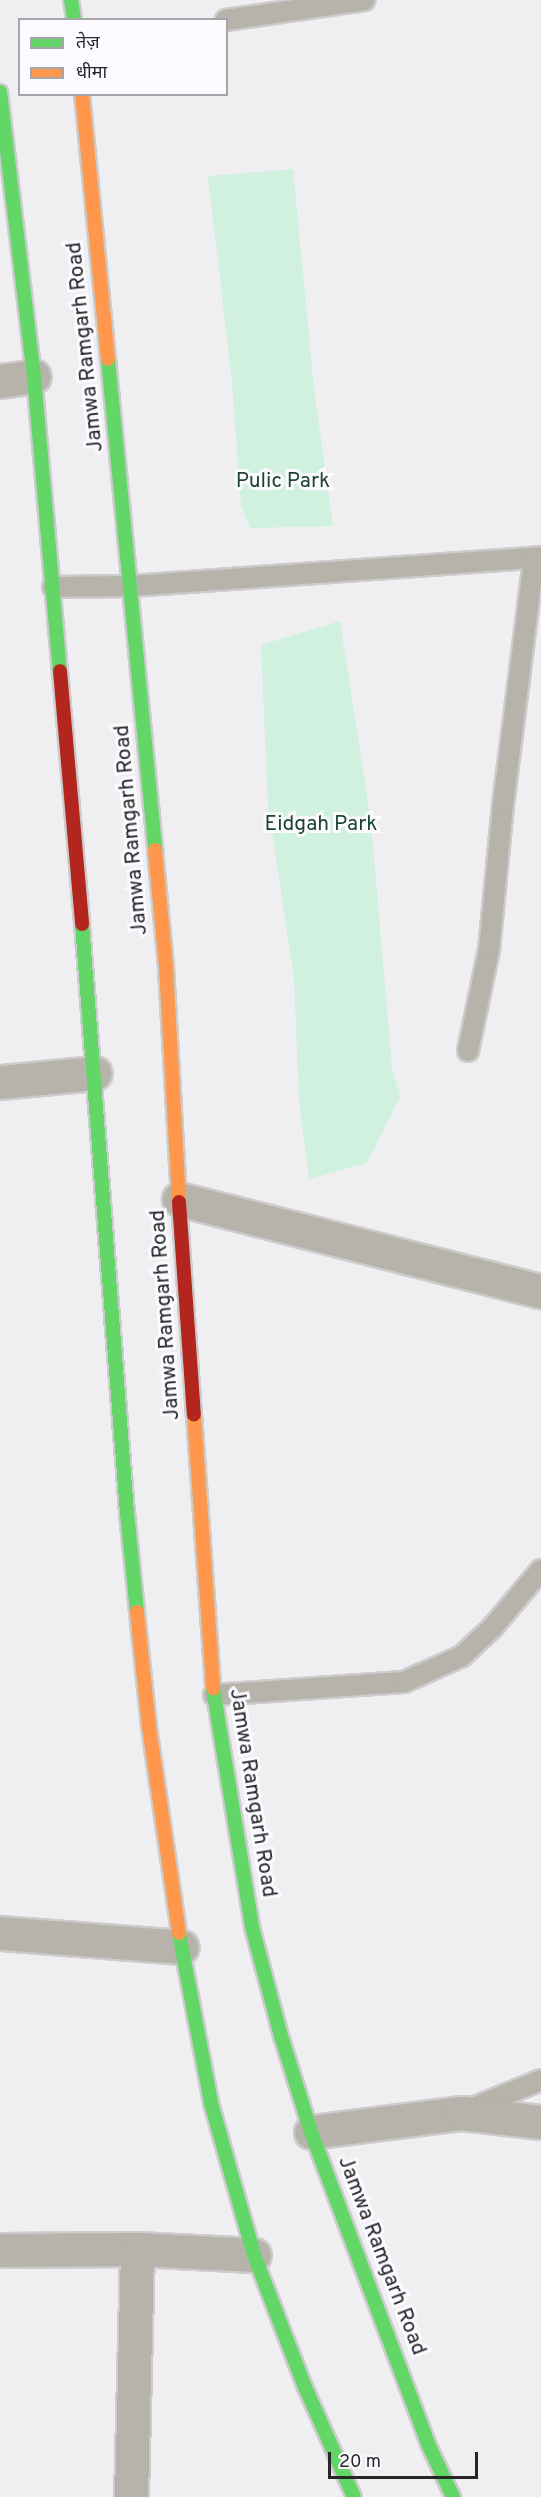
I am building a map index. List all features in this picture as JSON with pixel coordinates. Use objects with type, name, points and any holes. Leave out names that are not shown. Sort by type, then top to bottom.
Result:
[{"type":"highway","points":[[71,0],[74,18]]},
{"type":"highway","points":[[0,92],[34,376],[53,587],[94,1073],[127,1513],[149,1727],[181,1947],[212,2103],[254,2255],[305,2387],[354,2497]]},
{"type":"highway","name":"Jamwa Ramgarh Road","points":[[82,96],[166,968],[179,1199],[214,1695],[252,1927],[281,2036],[311,2132],[428,2444],[453,2497]]},
{"type":"street","points":[[0,381],[34,376]]},
{"type":"street","points":[[0,1082],[94,1073]]},
{"type":"street","points":[[179,1199],[541,1291]]},
{"type":"street","points":[[0,1933],[181,1947]]},
{"type":"street","points":[[311,2132],[462,2113],[541,2122]]},
{"type":"street","points":[[130,2497],[137,2249]]},
{"type":"street","points":[[0,2250],[137,2249],[254,2255]]},
{"type":"lane","points":[[228,20],[365,0]]},
{"type":"lane","points":[[53,587],[131,586],[538,558],[503,805],[489,950],[468,1052]]},
{"type":"lane","points":[[214,1695],[404,1682],[462,1656],[492,1628],[541,1570]]},
{"type":"lane","points":[[462,2113],[541,2080]]},
{"type":"green space","name":"Pulic Park","points":[[293,169],[314,388],[333,526],[250,528],[241,506],[232,382],[208,176]]},
{"type":"green space","name":"Eidgah Park","points":[[340,621],[371,822],[392,1068],[400,1097],[367,1163],[309,1179],[299,1100],[294,978],[268,806],[261,645]]},
{"type":"traffic: fast","points":[[71,0],[74,18]]},
{"type":"traffic: fast","points":[[0,92],[34,376],[60,671]]},
{"type":"traffic: fast","points":[[108,359],[155,850]]},
{"type":"traffic: fast","points":[[82,924],[127,1513],[137,1612]]},
{"type":"traffic: fast","points":[[213,1688],[252,1927],[281,2036],[311,2132],[428,2444],[453,2497]]},
{"type":"traffic: fast","points":[[179,1933],[211,2103],[254,2255],[305,2387],[354,2497]]},
{"type":"traffic: slow","points":[[82,96],[108,359]]},
{"type":"traffic: slow","points":[[155,850],[166,967],[179,1202]]},
{"type":"traffic: slow","points":[[194,1414],[213,1688]]},
{"type":"traffic: slow","points":[[137,1612],[149,1727],[179,1933]]},
{"type":"traffic: jam","points":[[60,671],[82,924]]},
{"type":"traffic: jam","points":[[179,1202],[194,1414]]}]
